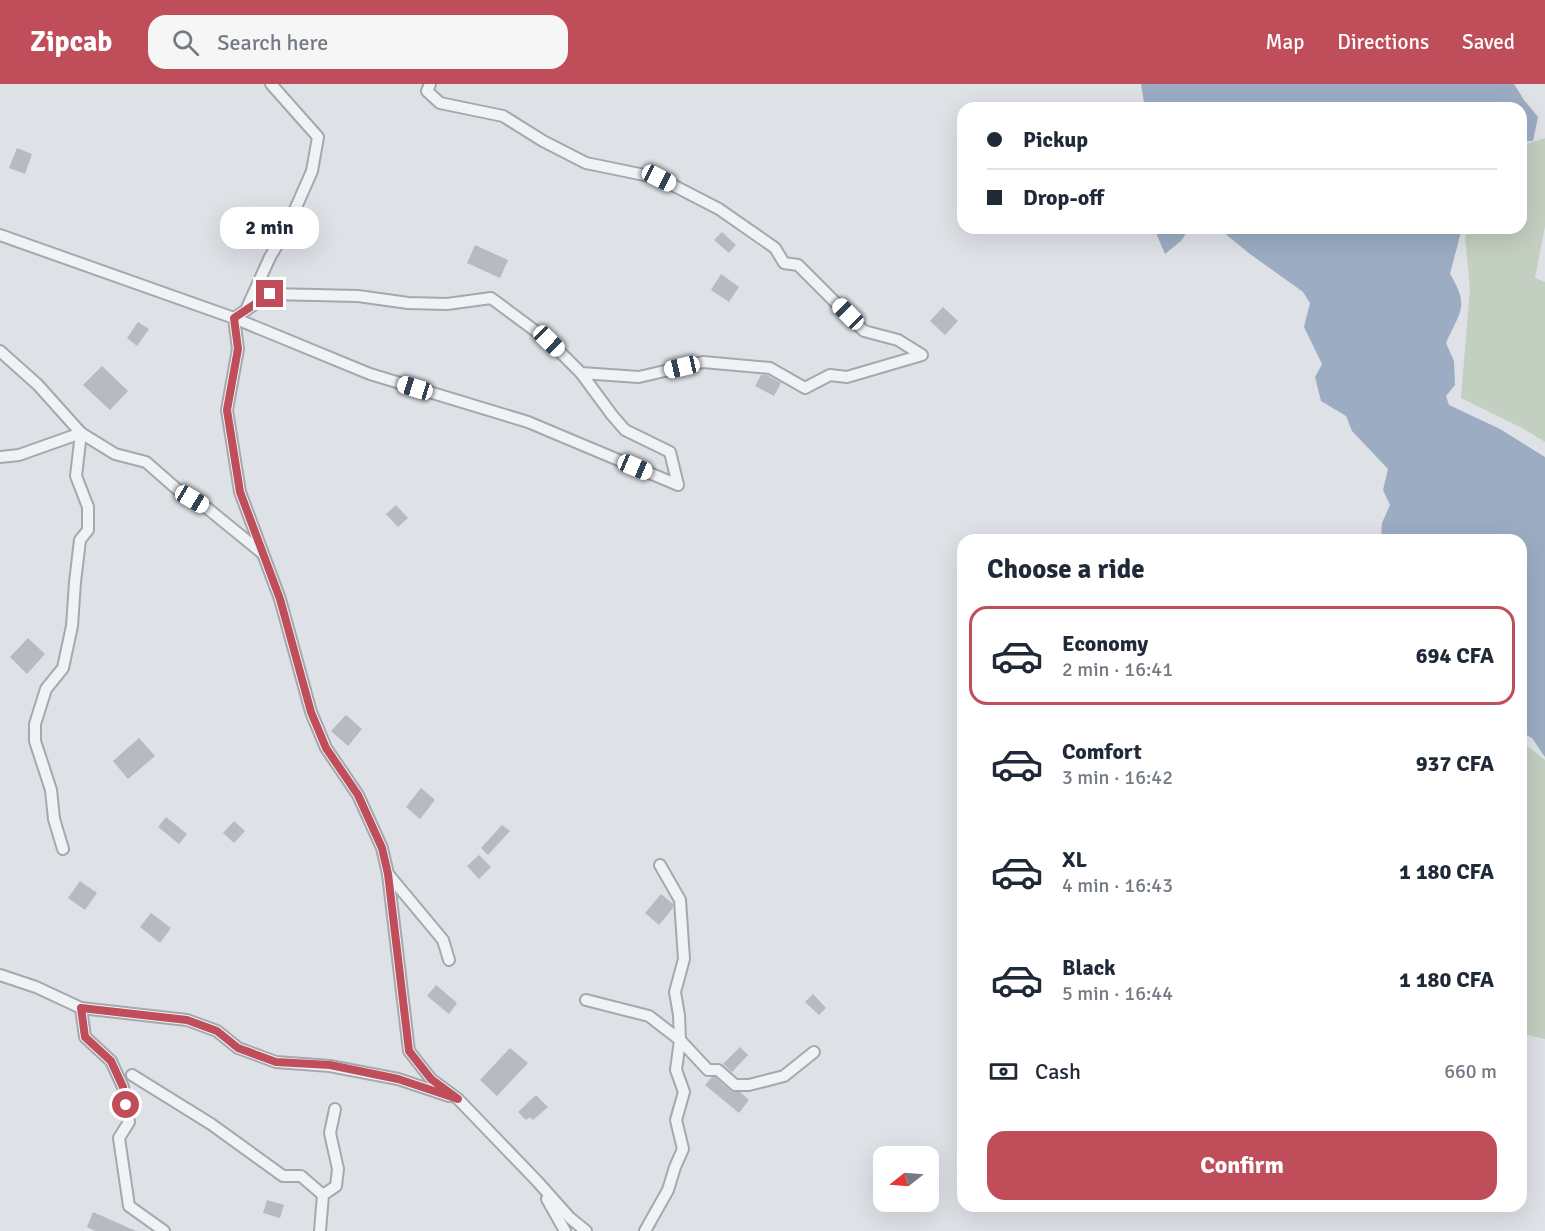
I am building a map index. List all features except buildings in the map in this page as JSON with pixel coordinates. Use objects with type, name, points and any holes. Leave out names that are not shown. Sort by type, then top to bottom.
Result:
[{"type":"street","points":[[246,310],[270,257],[286,230],[312,171],[318,137],[271,84]]},
{"type":"street","points":[[430,84],[427,91],[440,103],[504,116],[543,141],[586,163],[659,178],[719,209],[775,248],[784,263],[798,266],[864,331],[898,339],[922,355],[847,377],[830,375],[805,388],[770,368],[703,362],[639,377],[581,373]]},
{"type":"street","points":[[0,235],[234,318],[370,374],[528,422],[678,485],[670,452],[625,430],[581,373],[549,341],[491,298],[437,304],[408,303],[358,296],[270,294],[234,318]]},
{"type":"street","points":[[234,318],[238,349],[227,410],[240,492],[280,599],[311,712],[326,748],[358,795],[382,848],[388,874],[409,1051],[431,1079],[458,1099],[570,1218],[586,1231]]},
{"type":"street","points":[[0,351],[38,385],[81,433],[115,454],[146,462],[178,490],[207,508],[261,552]]},
{"type":"street","points":[[0,457],[19,454],[81,433]]},
{"type":"street","points":[[63,849],[54,819],[51,790],[35,741],[35,724],[46,688],[63,668],[72,627],[80,540],[88,530],[88,507],[76,476],[81,433]]},
{"type":"street","points":[[645,1231],[668,1190],[683,1149],[676,1120],[684,1092],[676,1070],[680,1040],[680,1015],[675,992],[684,959],[680,900],[660,866]]},
{"type":"street","points":[[388,874],[443,940],[449,960]]},
{"type":"street","points":[[0,975],[36,987],[81,1008],[187,1020],[217,1031],[238,1048],[276,1062],[330,1065],[386,1077],[458,1099]]},
{"type":"street","points":[[586,1000],[649,1016],[680,1040],[708,1070],[718,1071],[735,1086],[749,1085],[784,1076],[814,1052]]},
{"type":"street","points":[[81,1008],[85,1037],[111,1061],[123,1087],[129,1122],[119,1138],[129,1206],[164,1231]]},
{"type":"street","points":[[132,1075],[211,1124],[283,1176],[301,1176],[322,1195]]},
{"type":"street","points":[[322,1195],[336,1186],[338,1168],[330,1133],[335,1109]]},
{"type":"street","points":[[537,1181],[565,1231]]},
{"type":"street","points":[[320,1231],[322,1195]]},
{"type":"green space","points":[[1545,138],[1545,226],[1535,278],[1545,282],[1545,442],[1461,398],[1470,289],[1465,237],[1466,234],[1527,234],[1527,144]]},
{"type":"green space","points":[[1527,746],[1545,760],[1545,1039],[1527,1034]]},
{"type":"water","points":[[1141,84],[1514,84],[1526,102],[1144,102]]},
{"type":"water","points":[[1527,104],[1538,117],[1533,141],[1527,141]]},
{"type":"water","points":[[1157,234],[1186,234],[1182,240],[1165,254]]},
{"type":"water","points":[[1225,234],[1460,234],[1450,274],[1460,294],[1461,309],[1446,343],[1454,361],[1455,385],[1446,396],[1449,405],[1500,429],[1545,457],[1545,757],[1532,738],[1527,735],[1527,534],[1381,534],[1382,523],[1390,505],[1383,490],[1388,469],[1352,431],[1346,416],[1321,401],[1315,377],[1322,364],[1304,327],[1310,303],[1303,292]]},
{"type":"route","points":[[126,1105],[123,1087],[111,1061],[85,1037],[81,1008],[187,1020],[217,1031],[238,1048],[276,1062],[330,1065],[398,1079],[458,1099],[431,1079],[409,1051],[396,931],[382,848],[358,795],[326,748],[311,712],[280,599],[240,492],[227,410],[238,349],[234,318],[270,294]]}]
